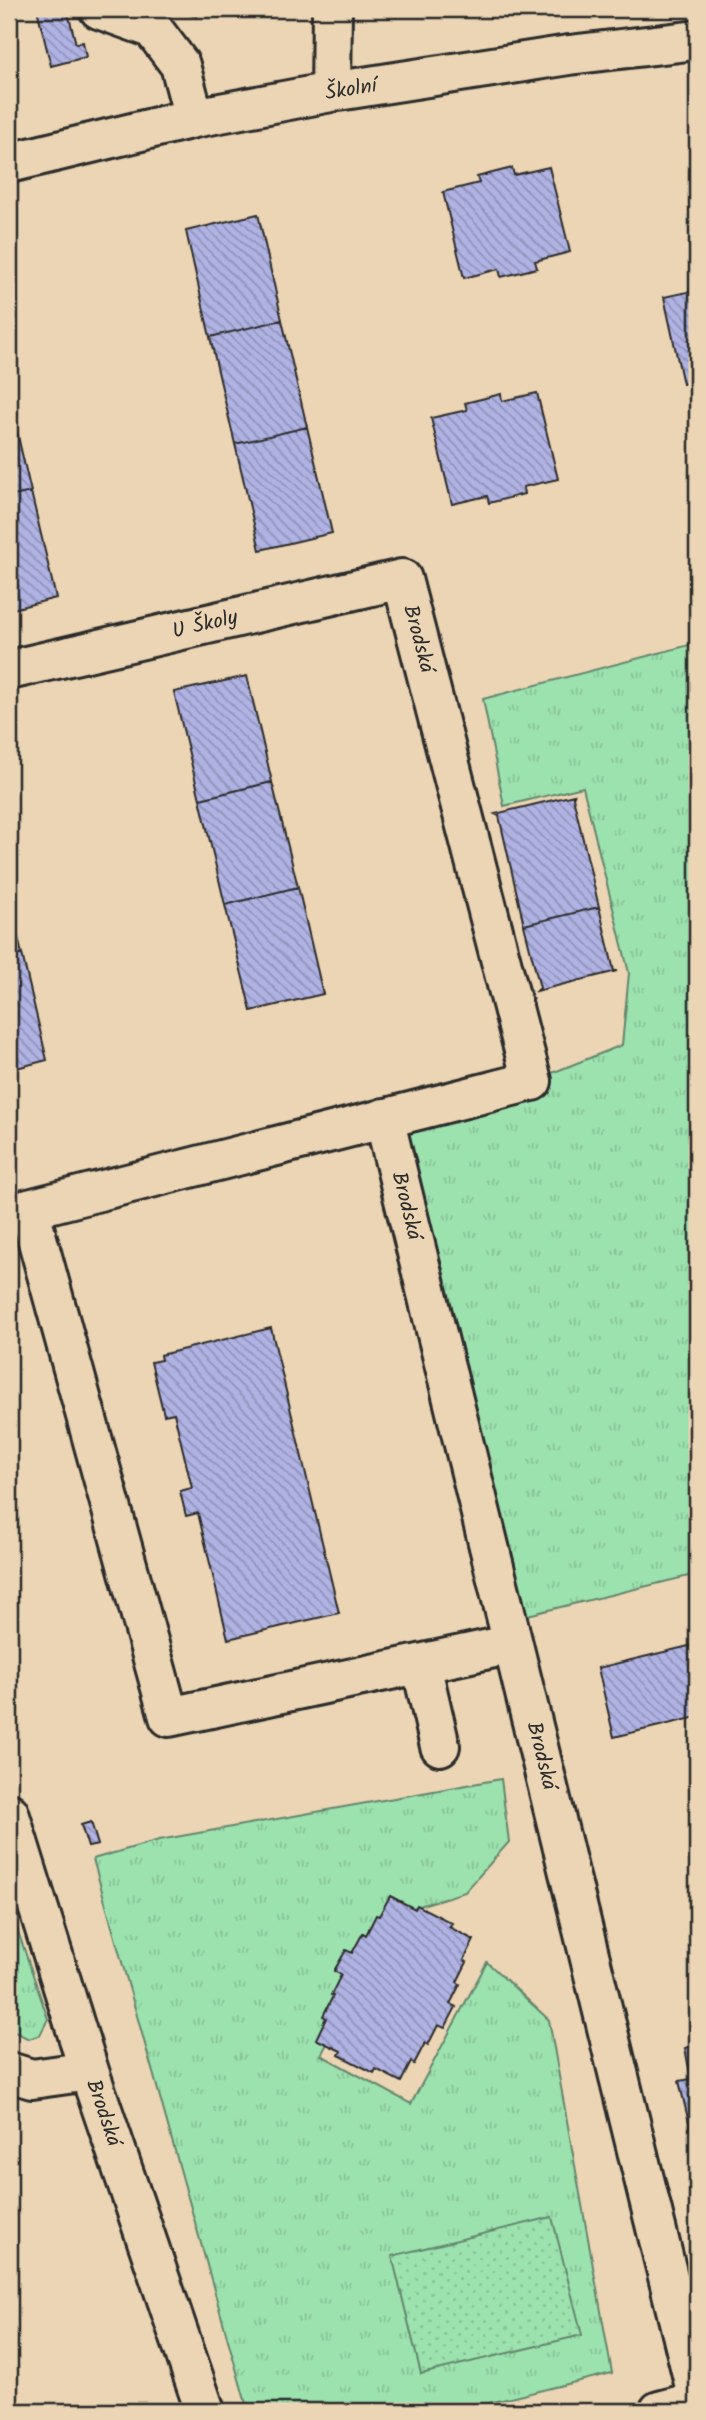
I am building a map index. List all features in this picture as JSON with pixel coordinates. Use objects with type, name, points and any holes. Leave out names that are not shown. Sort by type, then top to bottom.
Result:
[{"type":"street","points":[[99,9],[152,28],[180,65],[194,118]]},
{"type":"street","points":[[331,92],[332,9]]},
{"type":"street","name":"Školní","points":[[9,163],[194,118],[331,92],[569,55],[697,40]]},
{"type":"street","name":"U Školy","points":[[9,670],[402,579]]},
{"type":"street","name":"Brodská","points":[[19,1212],[532,1081],[402,579]]},
{"type":"street","name":"Brodská","points":[[384,1118],[697,2395]]},
{"type":"street","points":[[19,1212],[169,1717],[513,1644]]},
{"type":"street","points":[[421,1664],[440,1746]]},
{"type":"street","name":"Brodská","points":[[9,1813],[89,2071],[205,2411]]},
{"type":"street","points":[[9,2072],[32,2080],[89,2071]]},
{"type":"street","points":[[659,2411],[697,2401]]},
{"type":"green space","points":[[697,643],[697,1574],[507,1620],[384,1118],[532,1081],[622,1045],[629,973],[583,787],[504,806],[483,699]]},
{"type":"green space","points":[[501,1779],[509,1842],[465,1892],[396,1913],[321,2055],[411,2104],[487,1962],[549,2020],[612,2373],[457,2411],[248,2411],[93,1859],[159,1840]]},
{"type":"green space","points":[[9,1905],[48,2019],[40,2035],[29,2039],[13,2031],[9,2018]]},
{"type":"green space","points":[[552,2217],[582,2335],[421,2374],[392,2256]]},
{"type":"building","points":[[37,9],[67,9],[76,44],[83,42],[86,57],[51,66]]},
{"type":"building","points":[[172,9],[200,9],[197,17]]},
{"type":"building","points":[[549,167],[570,252],[535,261],[537,268],[501,277],[499,269],[464,278],[443,192],[479,183],[477,177],[512,168],[514,175]]},
{"type":"building","points":[[258,214],[282,320],[210,337],[186,231]]},
{"type":"building","points":[[697,290],[697,380],[683,384],[664,297]]},
{"type":"building","points":[[282,320],[307,427],[235,444],[210,337]]},
{"type":"building","points":[[537,393],[558,479],[523,487],[524,494],[489,503],[487,496],[452,504],[431,418],[467,410],[465,403],[501,394],[502,401]]},
{"type":"building","points":[[9,398],[31,492],[9,497]]},
{"type":"building","points":[[307,427],[332,533],[260,550],[235,444]]},
{"type":"building","points":[[31,492],[56,598],[9,610],[9,497]]},
{"type":"building","points":[[247,676],[272,782],[200,799],[174,692]]},
{"type":"building","points":[[272,782],[298,887],[225,905],[200,799]]},
{"type":"building","points":[[574,795],[599,907],[524,925],[499,816],[495,814]]},
{"type":"building","points":[[298,887],[323,994],[251,1011],[225,905]]},
{"type":"building","points":[[9,901],[22,954],[9,957]]},
{"type":"building","points":[[599,907],[614,971],[617,971],[537,991],[540,988],[524,925]]},
{"type":"building","points":[[22,954],[47,1060],[9,1070],[9,957]]},
{"type":"building","points":[[271,1328],[339,1613],[228,1639],[198,1513],[186,1516],[180,1491],[192,1488],[174,1413],[164,1415],[151,1362],[161,1360],[160,1355]]},
{"type":"building","points":[[697,1644],[697,1717],[614,1737],[598,1668]]},
{"type":"building","points":[[91,1822],[98,1845],[88,1847],[81,1825]]},
{"type":"building","points":[[390,1896],[415,1909],[417,1905],[452,1923],[449,1927],[474,1940],[457,1982],[460,1984],[450,2004],[456,2007],[445,2028],[438,2025],[428,2045],[425,2043],[414,2064],[411,2062],[401,2082],[376,2069],[374,2073],[339,2055],[341,2051],[316,2039],[341,1975],[334,1971],[346,1950],[352,1953],[363,1933],[366,1935]]},
{"type":"building","points":[[697,2045],[697,2156],[679,2081],[691,2079],[685,2048]]}]
